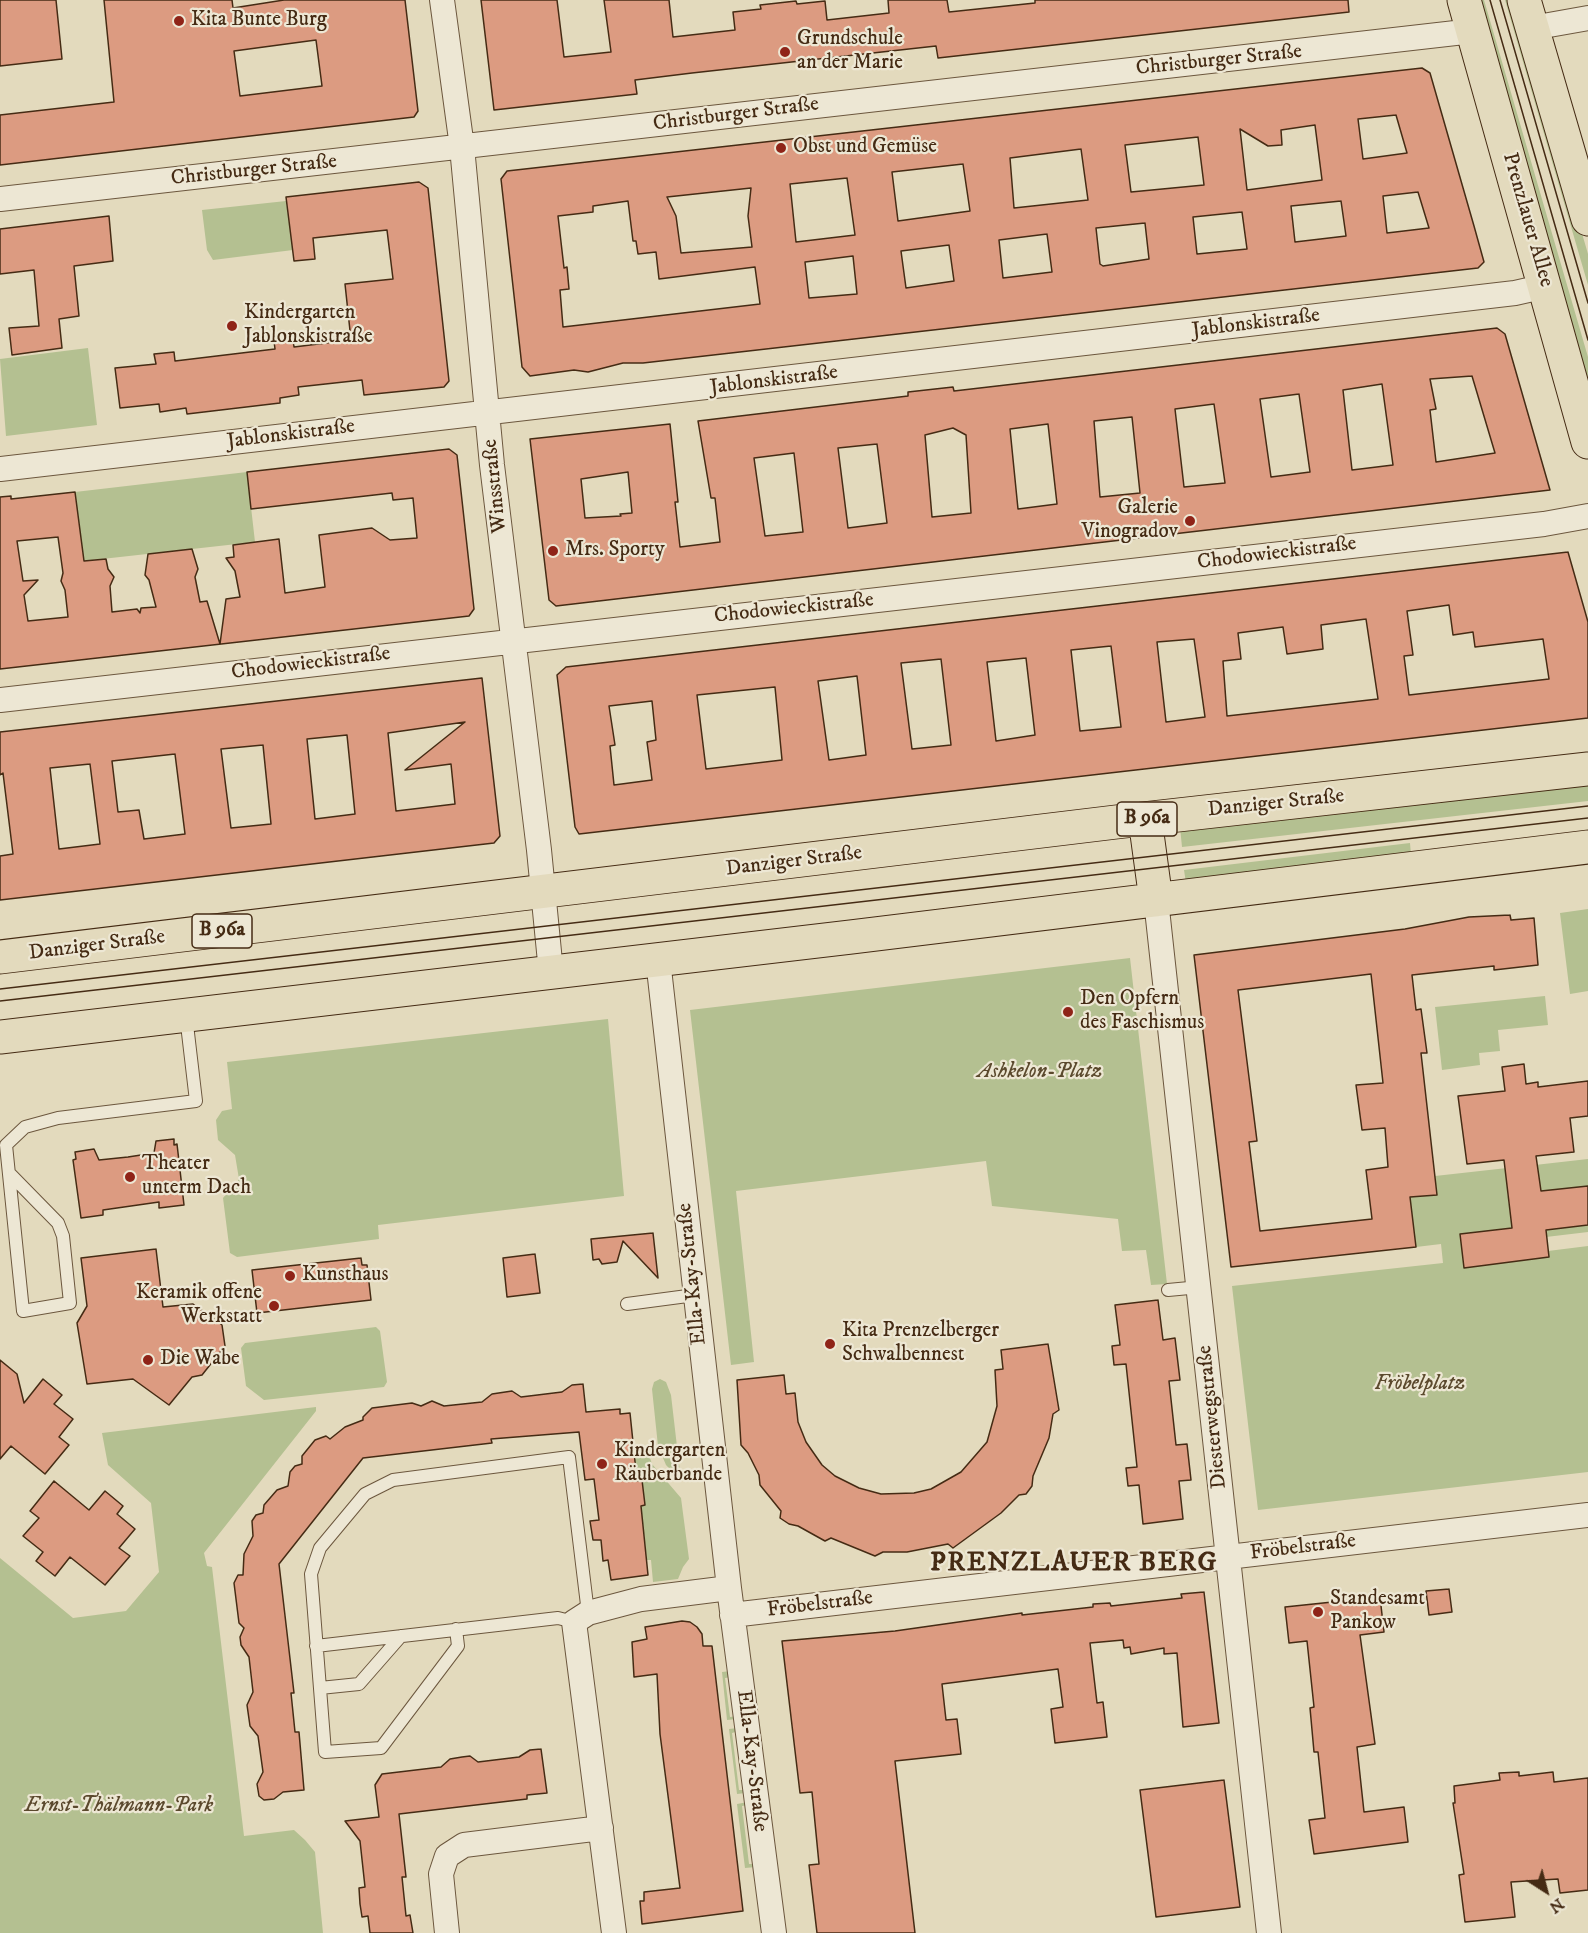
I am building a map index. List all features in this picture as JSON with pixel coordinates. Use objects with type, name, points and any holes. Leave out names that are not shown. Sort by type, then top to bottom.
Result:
[{"type":"main road","name":"Prenzlauer Allee","points":[[1464,0],[1588,442]]},
{"type":"main road","points":[[1528,14],[1588,219]]},
{"type":"main road","name":"Danziger Straße","points":[[0,957],[1145,819],[1588,770]]},
{"type":"main road","points":[[1145,819],[1156,900]]},
{"type":"main road","points":[[0,1037],[1588,847]]},
{"type":"street","name":"Winsstraße","points":[[442,0],[462,147],[513,641],[544,893],[551,972]]},
{"type":"street","points":[[1528,14],[1588,18]]},
{"type":"street","name":"Christburger Straße","points":[[0,199],[1473,32]]},
{"type":"street","name":"Jablonskistraße","points":[[0,469],[1515,293],[1546,286]]},
{"type":"street","name":"Chodowieckistraße","points":[[0,700],[1544,524],[1588,516]]},
{"type":"street","name":"Diesterwegstraße","points":[[1156,900],[1269,1933]]},
{"type":"street","name":"Ella-Kay-Straße","points":[[658,960],[732,1615],[774,1933]]},
{"type":"street","name":"Fröbelstraße","points":[[732,1615],[1588,1515]]},
{"type":"street","points":[[614,1933],[601,1828],[581,1617],[642,1599],[729,1588]]},
{"type":"street","points":[[447,1933],[441,1874],[447,1856],[464,1845],[601,1828]]},
{"type":"lane","points":[[10,1174],[58,1223],[63,1236],[70,1303],[23,1311],[6,1145],[25,1127],[58,1118],[195,1101],[185,1015]]},
{"type":"lane","points":[[1168,1290],[1200,1287]]},
{"type":"lane","points":[[627,1304],[695,1295]]},
{"type":"lane","points":[[316,1646],[456,1629],[581,1617],[569,1457],[393,1480],[365,1494],[320,1548],[311,1574],[316,1646],[326,1752],[381,1748],[458,1646],[456,1629]]},
{"type":"lane","points":[[320,1688],[359,1684],[401,1636]]},
{"type":"green space","points":[[1477,0],[1484,0],[1588,357],[1588,390]]},
{"type":"green space","points":[[1505,0],[1514,0],[1588,254],[1588,285]]},
{"type":"green space","points":[[286,201],[293,250],[213,260],[207,250],[202,210]]},
{"type":"green space","points":[[88,348],[97,425],[6,436],[0,359]]},
{"type":"green space","points":[[247,472],[255,542],[84,561],[75,492]]},
{"type":"green space","points":[[1588,781],[1588,801],[1182,847],[1180,827]]},
{"type":"green space","points":[[1410,843],[1411,855],[1186,883],[1184,870]]},
{"type":"green space","points":[[1588,909],[1588,991],[1570,994],[1560,913]]},
{"type":"green space","name":"Ashkelon-Platz","points":[[1130,958],[1167,1284],[1151,1285],[1146,1250],[1122,1251],[1118,1219],[992,1206],[986,1161],[736,1191],[754,1362],[731,1365],[690,1010]]},
{"type":"green space","points":[[1545,996],[1548,1025],[1498,1030],[1500,1051],[1479,1053],[1480,1065],[1442,1070],[1435,1007]]},
{"type":"green space","points":[[608,1019],[624,1196],[378,1225],[379,1239],[237,1257],[230,1253],[223,1198],[239,1179],[235,1155],[218,1140],[216,1120],[222,1111],[232,1109],[227,1062]]},
{"type":"green space","points":[[1588,1159],[1588,1232],[1546,1237],[1526,1166]]},
{"type":"green space","name":"Fröbelplatz","points":[[1516,1167],[1507,1190],[1512,1228],[1460,1234],[1549,1257],[1548,1251],[1588,1246],[1588,1472],[1258,1510],[1232,1286],[1443,1263],[1441,1244],[1416,1247],[1410,1197],[1437,1195],[1435,1176]]},
{"type":"green space","points":[[376,1327],[380,1331],[387,1382],[384,1387],[264,1400],[246,1386],[241,1348],[245,1343]]},
{"type":"green space","points":[[660,1379],[666,1382],[671,1395],[681,1481],[666,1465],[658,1446],[652,1389],[654,1382]]},
{"type":"green space","name":"Ernst-Thälmann-Park","points":[[316,1407],[316,1411],[204,1553],[207,1566],[212,1567],[244,1836],[294,1830],[315,1852],[323,1933],[0,1933],[0,1558],[73,1618],[126,1611],[159,1572],[151,1503],[108,1465],[102,1433]]},
{"type":"green space","points":[[648,1452],[652,1464],[681,1498],[689,1559],[678,1579],[653,1582],[651,1560],[647,1560],[641,1506],[645,1505],[642,1481],[637,1481],[634,1454]]},
{"type":"green space","points":[[731,1671],[732,1677],[725,1678],[730,1717],[737,1716],[737,1719],[727,1720],[722,1672]]},
{"type":"green space","points":[[738,1728],[739,1731],[732,1733],[739,1790],[746,1790],[746,1793],[737,1794],[729,1729]]},
{"type":"green space","points":[[748,1802],[748,1805],[742,1806],[749,1864],[755,1864],[756,1867],[745,1868],[737,1804]]},
{"type":"building","points":[[0,0],[56,0],[62,59],[0,66]]},
{"type":"building","points":[[104,0],[232,0],[233,8],[284,0],[405,0],[418,111],[414,117],[0,165],[0,115],[114,102]],"holes":[[[316,40],[322,86],[240,96],[234,51]]]},
{"type":"building","points":[[481,0],[557,0],[564,57],[611,52],[604,0],[669,0],[673,37],[735,30],[733,12],[761,9],[760,5],[796,1],[797,4],[825,1],[827,20],[889,13],[888,0],[947,0],[949,12],[1035,3],[1035,0],[1348,0],[1349,12],[938,58],[936,46],[692,73],[635,80],[637,94],[494,110]]},
{"type":"building","points":[[1422,68],[1430,73],[1484,262],[1478,268],[643,363],[623,363],[588,372],[574,370],[530,376],[522,367],[501,179],[507,171]],"holes":[[[1396,115],[1407,153],[1363,159],[1358,119]],[[1315,125],[1322,180],[1247,190],[1240,129],[1268,146],[1282,145],[1281,130]],[[1198,137],[1204,185],[1131,192],[1125,145]],[[1081,149],[1088,200],[1014,208],[1010,158]],[[963,164],[970,211],[898,221],[892,172]],[[847,178],[855,235],[796,242],[790,184]],[[751,188],[748,216],[752,247],[681,253],[676,216],[667,197]],[[1418,192],[1429,228],[1387,233],[1383,196]],[[628,201],[633,241],[636,241],[638,254],[656,252],[659,279],[755,267],[760,304],[563,327],[560,290],[569,289],[567,267],[564,268],[558,216],[593,212],[593,206]],[[1341,201],[1346,236],[1295,242],[1291,206]],[[1242,212],[1247,249],[1197,254],[1193,217]],[[1145,223],[1149,259],[1103,266],[1100,264],[1096,228]],[[1047,234],[1052,272],[1003,278],[999,240]],[[949,245],[954,281],[906,288],[901,251]],[[853,256],[857,294],[809,298],[805,262]]]},
{"type":"building","points":[[419,182],[428,188],[449,381],[444,387],[364,395],[362,380],[298,387],[299,395],[280,398],[280,403],[187,414],[186,408],[160,412],[159,404],[120,408],[115,368],[156,364],[154,354],[174,352],[175,361],[275,349],[274,341],[293,339],[294,347],[351,340],[345,284],[393,279],[387,230],[313,238],[315,259],[294,261],[286,197]]},
{"type":"building","points":[[109,216],[113,261],[74,266],[79,316],[59,319],[62,348],[12,355],[9,328],[39,326],[34,270],[0,274],[0,229]]},
{"type":"building","points":[[1497,328],[1505,334],[1550,490],[556,606],[549,600],[530,439],[670,424],[680,547],[720,542],[715,498],[711,498],[698,421],[908,396],[908,392],[953,387],[954,391]],"holes":[[[1472,376],[1495,453],[1436,462],[1430,410],[1436,409],[1430,379]],[[1382,384],[1393,465],[1352,470],[1343,390]],[[1299,394],[1310,472],[1271,477],[1260,399]],[[1214,404],[1225,483],[1184,487],[1175,409]],[[1132,417],[1140,493],[1100,497],[1094,421]],[[1048,424],[1057,504],[1018,509],[1010,429]],[[953,428],[966,435],[971,513],[932,517],[925,435]],[[877,444],[887,523],[848,528],[838,448]],[[794,453],[803,532],[765,536],[754,458]],[[628,472],[632,513],[620,514],[621,516],[585,518],[581,479]]]},
{"type":"building","points":[[449,449],[457,455],[474,609],[469,616],[0,669],[0,497],[11,496],[11,499],[75,492],[84,561],[106,559],[108,569],[114,577],[110,586],[112,612],[137,609],[140,613],[141,608],[156,607],[149,580],[145,575],[148,554],[192,549],[198,569],[195,577],[200,602],[207,601],[220,644],[226,599],[240,597],[235,571],[226,558],[234,557],[233,545],[279,539],[285,593],[325,587],[319,535],[372,528],[390,540],[417,538],[413,498],[393,500],[392,493],[251,509],[247,472]],"holes":[[[58,537],[63,573],[61,581],[65,590],[68,617],[28,621],[24,595],[38,580],[23,581],[17,541]]]},
{"type":"building","points":[[1568,552],[1588,622],[1588,718],[579,834],[575,827],[557,675],[566,667]],"holes":[[[1449,605],[1453,635],[1473,632],[1475,647],[1543,639],[1549,679],[1409,695],[1404,656],[1413,655],[1407,611]],[[1366,619],[1378,699],[1227,716],[1223,661],[1241,659],[1238,633],[1283,627],[1287,654],[1323,649],[1321,625]],[[1194,639],[1205,717],[1166,722],[1157,642]],[[1111,646],[1121,727],[1080,731],[1071,650]],[[1026,658],[1035,735],[996,741],[987,662]],[[941,659],[951,745],[912,749],[901,663]],[[857,676],[866,755],[829,760],[818,681]],[[775,687],[782,760],[706,769],[697,695]],[[652,701],[656,740],[647,742],[652,780],[614,785],[610,746],[615,745],[609,706]]]},
{"type":"building","points":[[482,678],[500,836],[494,843],[0,900],[0,856],[13,854],[3,773],[0,775],[0,732]],"holes":[[[465,722],[405,770],[451,764],[455,804],[396,811],[388,733]],[[347,735],[355,814],[315,819],[307,739]],[[263,745],[271,824],[231,828],[221,749]],[[175,754],[185,834],[144,839],[139,810],[118,812],[112,761]],[[90,764],[100,844],[59,849],[50,768]]]},
{"type":"building","points":[[1510,915],[1511,920],[1534,918],[1538,965],[1494,970],[1494,966],[1412,975],[1416,1010],[1421,1009],[1427,1053],[1421,1053],[1437,1195],[1410,1197],[1416,1247],[1231,1267],[1194,955],[1405,929],[1469,917]],"holes":[[[1371,974],[1383,1083],[1356,1085],[1362,1130],[1385,1128],[1388,1167],[1366,1170],[1372,1219],[1260,1231],[1249,1142],[1257,1141],[1238,990]]]},
{"type":"building","points":[[1524,1064],[1526,1084],[1538,1082],[1538,1087],[1588,1081],[1588,1116],[1570,1118],[1574,1152],[1536,1156],[1541,1191],[1588,1186],[1588,1225],[1546,1230],[1549,1257],[1464,1268],[1460,1234],[1512,1228],[1504,1160],[1467,1164],[1458,1096],[1505,1091],[1502,1067]]},
{"type":"building","name":"Theater unterm Dach","points":[[174,1139],[174,1145],[177,1144],[184,1205],[159,1208],[159,1202],[103,1210],[103,1215],[81,1218],[73,1160],[76,1159],[75,1152],[94,1149],[99,1160],[128,1157],[154,1153],[156,1141]]},
{"type":"building","points":[[653,1233],[658,1278],[623,1241],[617,1262],[602,1264],[599,1259],[593,1260],[591,1239]]},
{"type":"building","name":"Die Wabe","points":[[156,1249],[163,1307],[193,1304],[222,1325],[225,1346],[202,1375],[192,1377],[169,1405],[133,1379],[87,1384],[77,1323],[87,1306],[81,1258]]},
{"type":"building","points":[[535,1254],[540,1293],[507,1297],[503,1258]]},
{"type":"building","points":[[361,1258],[362,1265],[367,1265],[371,1300],[257,1313],[252,1270]]},
{"type":"building","points":[[1158,1300],[1163,1340],[1175,1338],[1180,1380],[1169,1381],[1176,1445],[1187,1444],[1191,1480],[1179,1481],[1183,1519],[1143,1524],[1139,1485],[1128,1486],[1126,1468],[1137,1467],[1126,1364],[1114,1365],[1112,1346],[1120,1345],[1115,1305]]},
{"type":"building","points":[[1048,1344],[1059,1410],[1053,1414],[1049,1438],[1033,1476],[1032,1486],[1026,1494],[1019,1495],[1001,1513],[953,1548],[948,1544],[907,1552],[883,1552],[875,1556],[831,1538],[825,1541],[798,1526],[789,1524],[780,1518],[781,1511],[760,1485],[759,1475],[748,1453],[741,1445],[737,1380],[784,1375],[786,1394],[795,1393],[798,1422],[806,1442],[822,1465],[835,1476],[859,1488],[881,1494],[914,1493],[931,1489],[961,1472],[987,1442],[997,1406],[995,1370],[1003,1369],[1001,1350]]},
{"type":"building","points":[[0,1360],[17,1374],[24,1403],[43,1379],[62,1395],[54,1404],[73,1419],[59,1437],[69,1445],[45,1474],[11,1446],[0,1459]]},
{"type":"building","points":[[583,1384],[586,1412],[620,1409],[620,1414],[630,1413],[637,1481],[642,1480],[645,1505],[641,1506],[648,1575],[611,1580],[608,1560],[603,1561],[601,1540],[593,1540],[590,1521],[599,1520],[594,1479],[585,1480],[579,1432],[491,1439],[492,1443],[363,1458],[279,1564],[294,1693],[291,1693],[295,1732],[299,1732],[304,1790],[283,1792],[274,1799],[264,1800],[259,1796],[257,1784],[263,1772],[258,1736],[250,1726],[247,1705],[253,1692],[249,1657],[241,1645],[240,1637],[244,1628],[239,1623],[234,1583],[238,1575],[243,1575],[244,1554],[253,1536],[252,1521],[256,1515],[263,1513],[264,1505],[277,1490],[288,1486],[290,1472],[295,1466],[302,1464],[302,1456],[315,1440],[326,1436],[330,1439],[345,1427],[363,1420],[372,1408],[412,1403],[421,1406],[432,1401],[444,1406],[482,1402],[492,1394],[512,1391],[521,1397],[562,1392],[572,1385]]},
{"type":"building","points":[[54,1481],[89,1510],[105,1491],[123,1506],[117,1514],[135,1529],[119,1548],[130,1556],[105,1585],[70,1557],[55,1576],[36,1561],[43,1552],[23,1536],[39,1518],[30,1511]]},
{"type":"building","points":[[1449,1589],[1452,1612],[1429,1615],[1426,1591]]},
{"type":"building","points":[[1204,1592],[1219,1723],[1183,1727],[1177,1653],[1164,1654],[1164,1648],[1131,1654],[1130,1647],[1124,1648],[1123,1640],[1090,1643],[1097,1703],[1103,1702],[1107,1737],[1055,1743],[1051,1709],[1063,1707],[1058,1669],[942,1684],[946,1720],[957,1719],[961,1754],[895,1761],[915,1933],[817,1933],[809,1865],[819,1864],[812,1792],[800,1793],[782,1641],[895,1631],[1022,1613],[1022,1615],[1093,1607],[1093,1604],[1110,1603],[1111,1606],[1182,1598],[1181,1594]]},
{"type":"building","points":[[1380,1597],[1384,1632],[1360,1635],[1375,1744],[1357,1747],[1364,1812],[1404,1807],[1408,1842],[1314,1854],[1309,1820],[1325,1818],[1318,1752],[1314,1752],[1310,1708],[1314,1707],[1307,1641],[1289,1643],[1285,1607]]},
{"type":"building","points":[[682,1621],[690,1622],[697,1627],[702,1634],[703,1646],[712,1646],[743,1911],[642,1924],[640,1901],[644,1901],[644,1892],[680,1888],[660,1734],[657,1674],[634,1677],[632,1642],[647,1639],[645,1627]]},
{"type":"building","points":[[541,1749],[547,1793],[527,1795],[527,1799],[399,1814],[406,1877],[402,1877],[406,1916],[410,1915],[413,1933],[370,1933],[368,1916],[362,1917],[360,1904],[359,1888],[365,1887],[360,1841],[345,1821],[379,1817],[375,1785],[382,1774],[441,1767],[450,1759],[470,1756],[478,1762],[519,1757],[530,1750]]},
{"type":"building","points":[[1519,1772],[1519,1776],[1553,1772],[1554,1782],[1588,1778],[1588,1890],[1560,1893],[1558,1879],[1511,1882],[1515,1917],[1465,1922],[1459,1875],[1464,1874],[1453,1803],[1455,1803],[1454,1786],[1500,1780],[1499,1773]]},
{"type":"building","points":[[1224,1780],[1240,1907],[1156,1917],[1140,1790]]},
{"type":"tram line","points":[[1490,0],[1588,340]]},
{"type":"tram line","points":[[1500,0],[1588,303]]},
{"type":"tram line","points":[[0,989],[1588,806]]},
{"type":"tram line","points":[[0,1001],[1588,818]]},
{"type":"place","name":"Kita Bunte Burg","points":[[179,21]]},
{"type":"place","name":"Grundschule an der Marie","points":[[785,52]]},
{"type":"place","name":"Obst und Gemüse","points":[[781,148]]},
{"type":"place","name":"Kindergarten Jablonskistraße","points":[[232,326]]},
{"type":"place","name":"Galerie Vinogradov","points":[[1190,521]]},
{"type":"place","name":"Mrs. Sporty","points":[[553,551]]},
{"type":"place","name":"Den Opfern des Faschismus","points":[[1068,1012]]},
{"type":"place","name":"Theater unterm Dach","points":[[130,1177]]},
{"type":"place","name":"Kunsthaus","points":[[290,1276]]},
{"type":"place","name":"Keramik offene Werkstatt","points":[[274,1306]]},
{"type":"place","name":"Kita Prenzelberger Schwalbennest","points":[[830,1344]]},
{"type":"place","name":"Die Wabe","points":[[148,1360]]},
{"type":"place","name":"Kindergarten Räuberbande","points":[[602,1464]]},
{"type":"place","name":"Standesamt Pankow","points":[[1318,1612]]},
{"type":"district","name":"PRENZLAUER BERG","points":[[1074,1564]]}]
